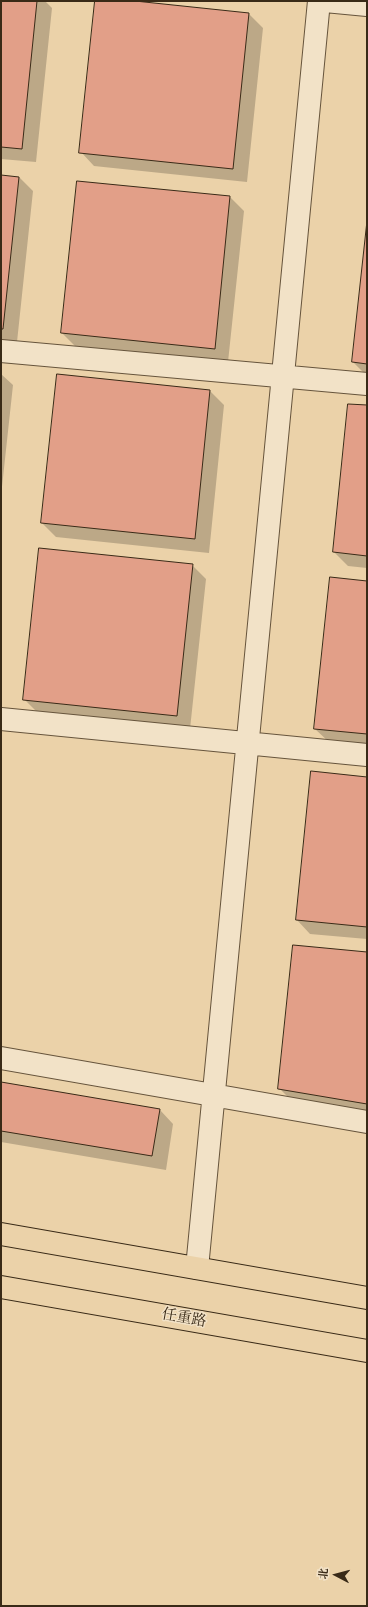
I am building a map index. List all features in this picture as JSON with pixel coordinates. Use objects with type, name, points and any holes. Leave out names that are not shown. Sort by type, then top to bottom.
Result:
[{"type":"main road","points":[[1,1234],[367,1298]]},
{"type":"main road","name":"任重路","points":[[1,1287],[367,1351]]},
{"type":"lane","points":[[197,1268],[319,1]]},
{"type":"lane","points":[[325,1],[367,5]]},
{"type":"lane","points":[[1,351],[367,384]]},
{"type":"lane","points":[[1,720],[367,755]]},
{"type":"lane","points":[[1,1058],[367,1122]]},
{"type":"building","points":[[1,1],[37,1],[22,149],[1,147]]},
{"type":"building","points":[[95,1],[135,1],[249,13],[233,169],[79,153]]},
{"type":"building","points":[[1,175],[19,177],[3,329],[1,329]]},
{"type":"building","points":[[77,181],[230,196],[215,349],[61,333]]},
{"type":"building","points":[[367,221],[367,364],[352,362]]},
{"type":"building","points":[[57,374],[210,390],[195,539],[41,523]]},
{"type":"building","points":[[348,404],[367,405],[367,556],[333,552]]},
{"type":"building","points":[[39,548],[193,564],[177,716],[23,700]]},
{"type":"building","points":[[330,577],[367,581],[367,734],[314,729]]},
{"type":"building","points":[[311,771],[367,777],[367,927],[296,920]]},
{"type":"building","points":[[293,945],[367,952],[367,1104],[278,1089]]},
{"type":"building","points":[[1,1082],[160,1109],[152,1156],[1,1131]]}]
